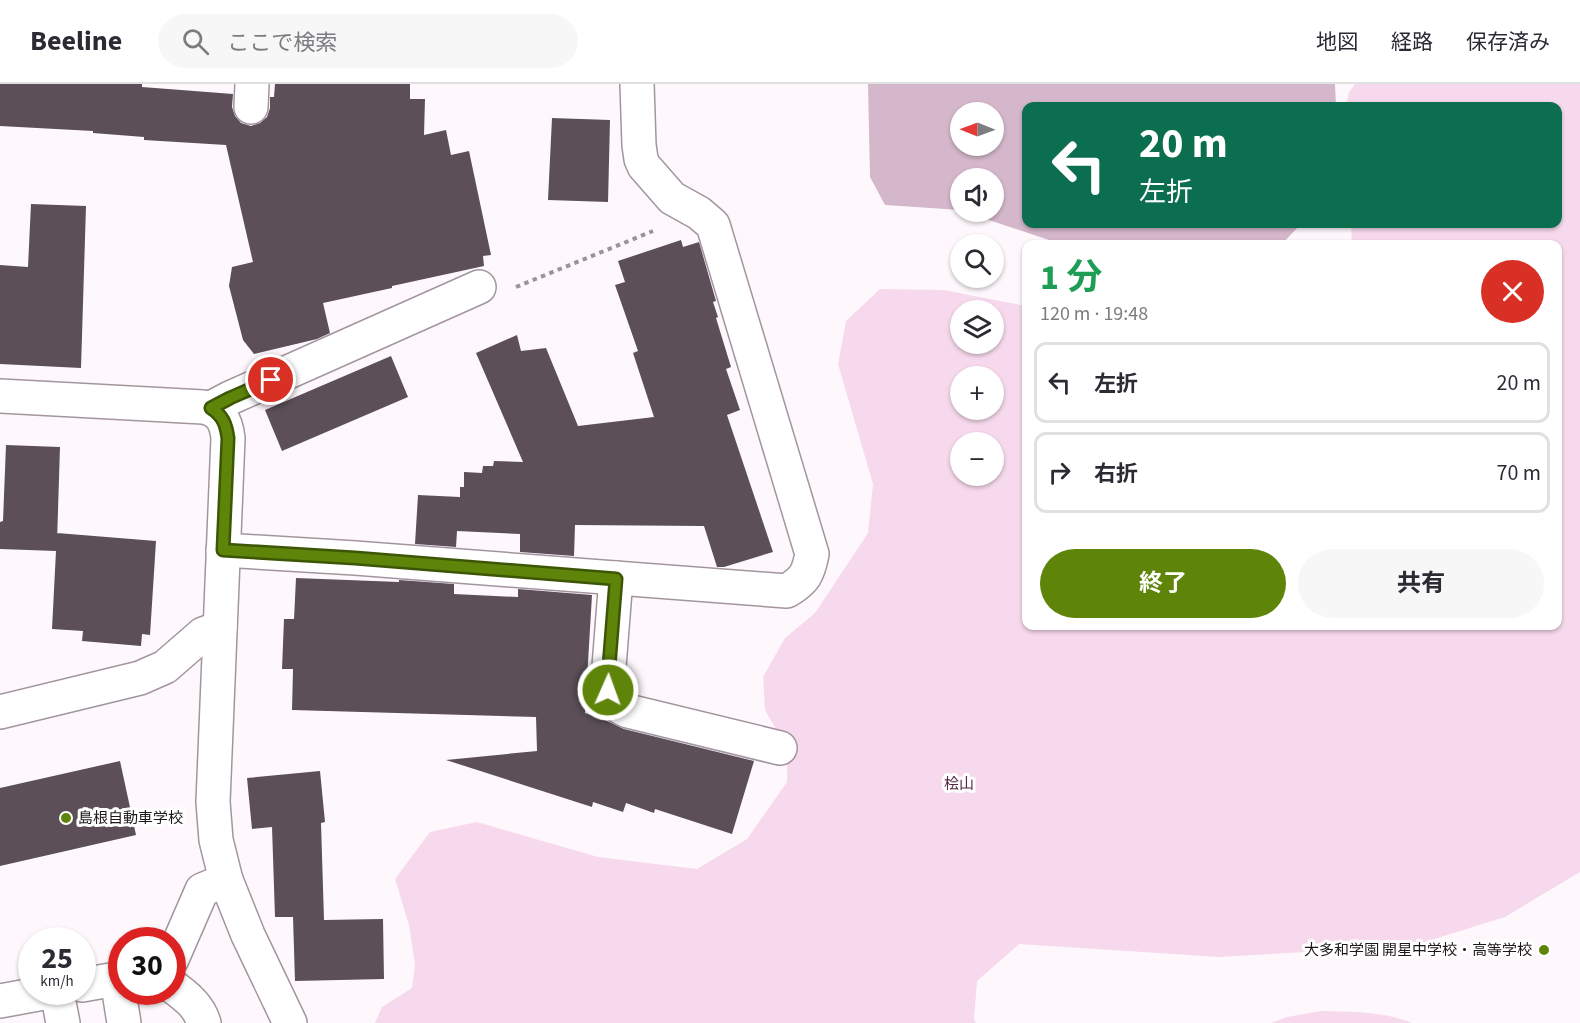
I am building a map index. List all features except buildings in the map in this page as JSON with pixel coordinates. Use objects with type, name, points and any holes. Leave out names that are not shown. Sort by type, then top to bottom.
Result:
[{"type":"street","points":[[223,550],[787,591],[800,583],[809,570],[812,554],[713,225],[699,213],[672,198],[644,166],[639,145],[637,84]]},
{"type":"street","points":[[211,408],[494,288]]},
{"type":"street","points":[[0,396],[188,405],[211,408],[222,417],[225,423],[228,438],[213,802],[216,840],[226,880],[290,1023]]},
{"type":"street","points":[[616,579],[608,690],[618,708],[780,748]]},
{"type":"street","points":[[0,712],[140,678],[165,667],[203,634],[220,628]]},
{"type":"street","points":[[186,927],[202,890],[226,880]]},
{"type":"street","points":[[186,996],[193,1001],[204,1023]]},
{"type":"street","points":[[60,1005],[63,1023]]},
{"type":"street","points":[[122,1005],[124,1023]]},
{"type":"path","points":[[494,288],[699,213]]},
{"type":"green space","name":"桧山","points":[[1355,84],[1580,84],[1580,872],[1505,917],[1412,946],[1219,957],[1019,944],[977,981],[974,1019],[976,1023],[375,1023],[382,1007],[412,988],[415,964],[409,925],[395,879],[430,832],[477,822],[598,857],[697,869],[747,839],[787,782],[787,748],[765,710],[763,677],[785,638],[815,613],[868,533],[873,484],[838,364],[846,321],[880,289],[944,290],[995,300],[950,300],[950,354],[1004,354],[1004,302],[1022,305],[1022,630],[1562,630],[1562,240],[1352,240],[1351,228],[1562,228],[1562,102],[1347,102],[1349,92]]},
{"type":"green space","points":[[1321,1011],[1378,1014],[1412,1023],[1271,1023],[1287,1017]]},
{"type":"shaded area","points":[[868,84],[1335,84],[1336,102],[1022,102],[1022,228],[1297,228],[1286,240],[1049,240],[995,222],[1004,222],[1004,168],[950,168],[950,209],[885,205],[870,177]]},
{"type":"place","name":"島根自動車学校","points":[[66,818]]},
{"type":"place","name":"大多和学園 開星中学校・高等学校","points":[[1544,950]]},
{"type":"route","points":[[271,380],[211,408],[222,417],[228,438],[223,550],[616,579],[608,690]]}]
